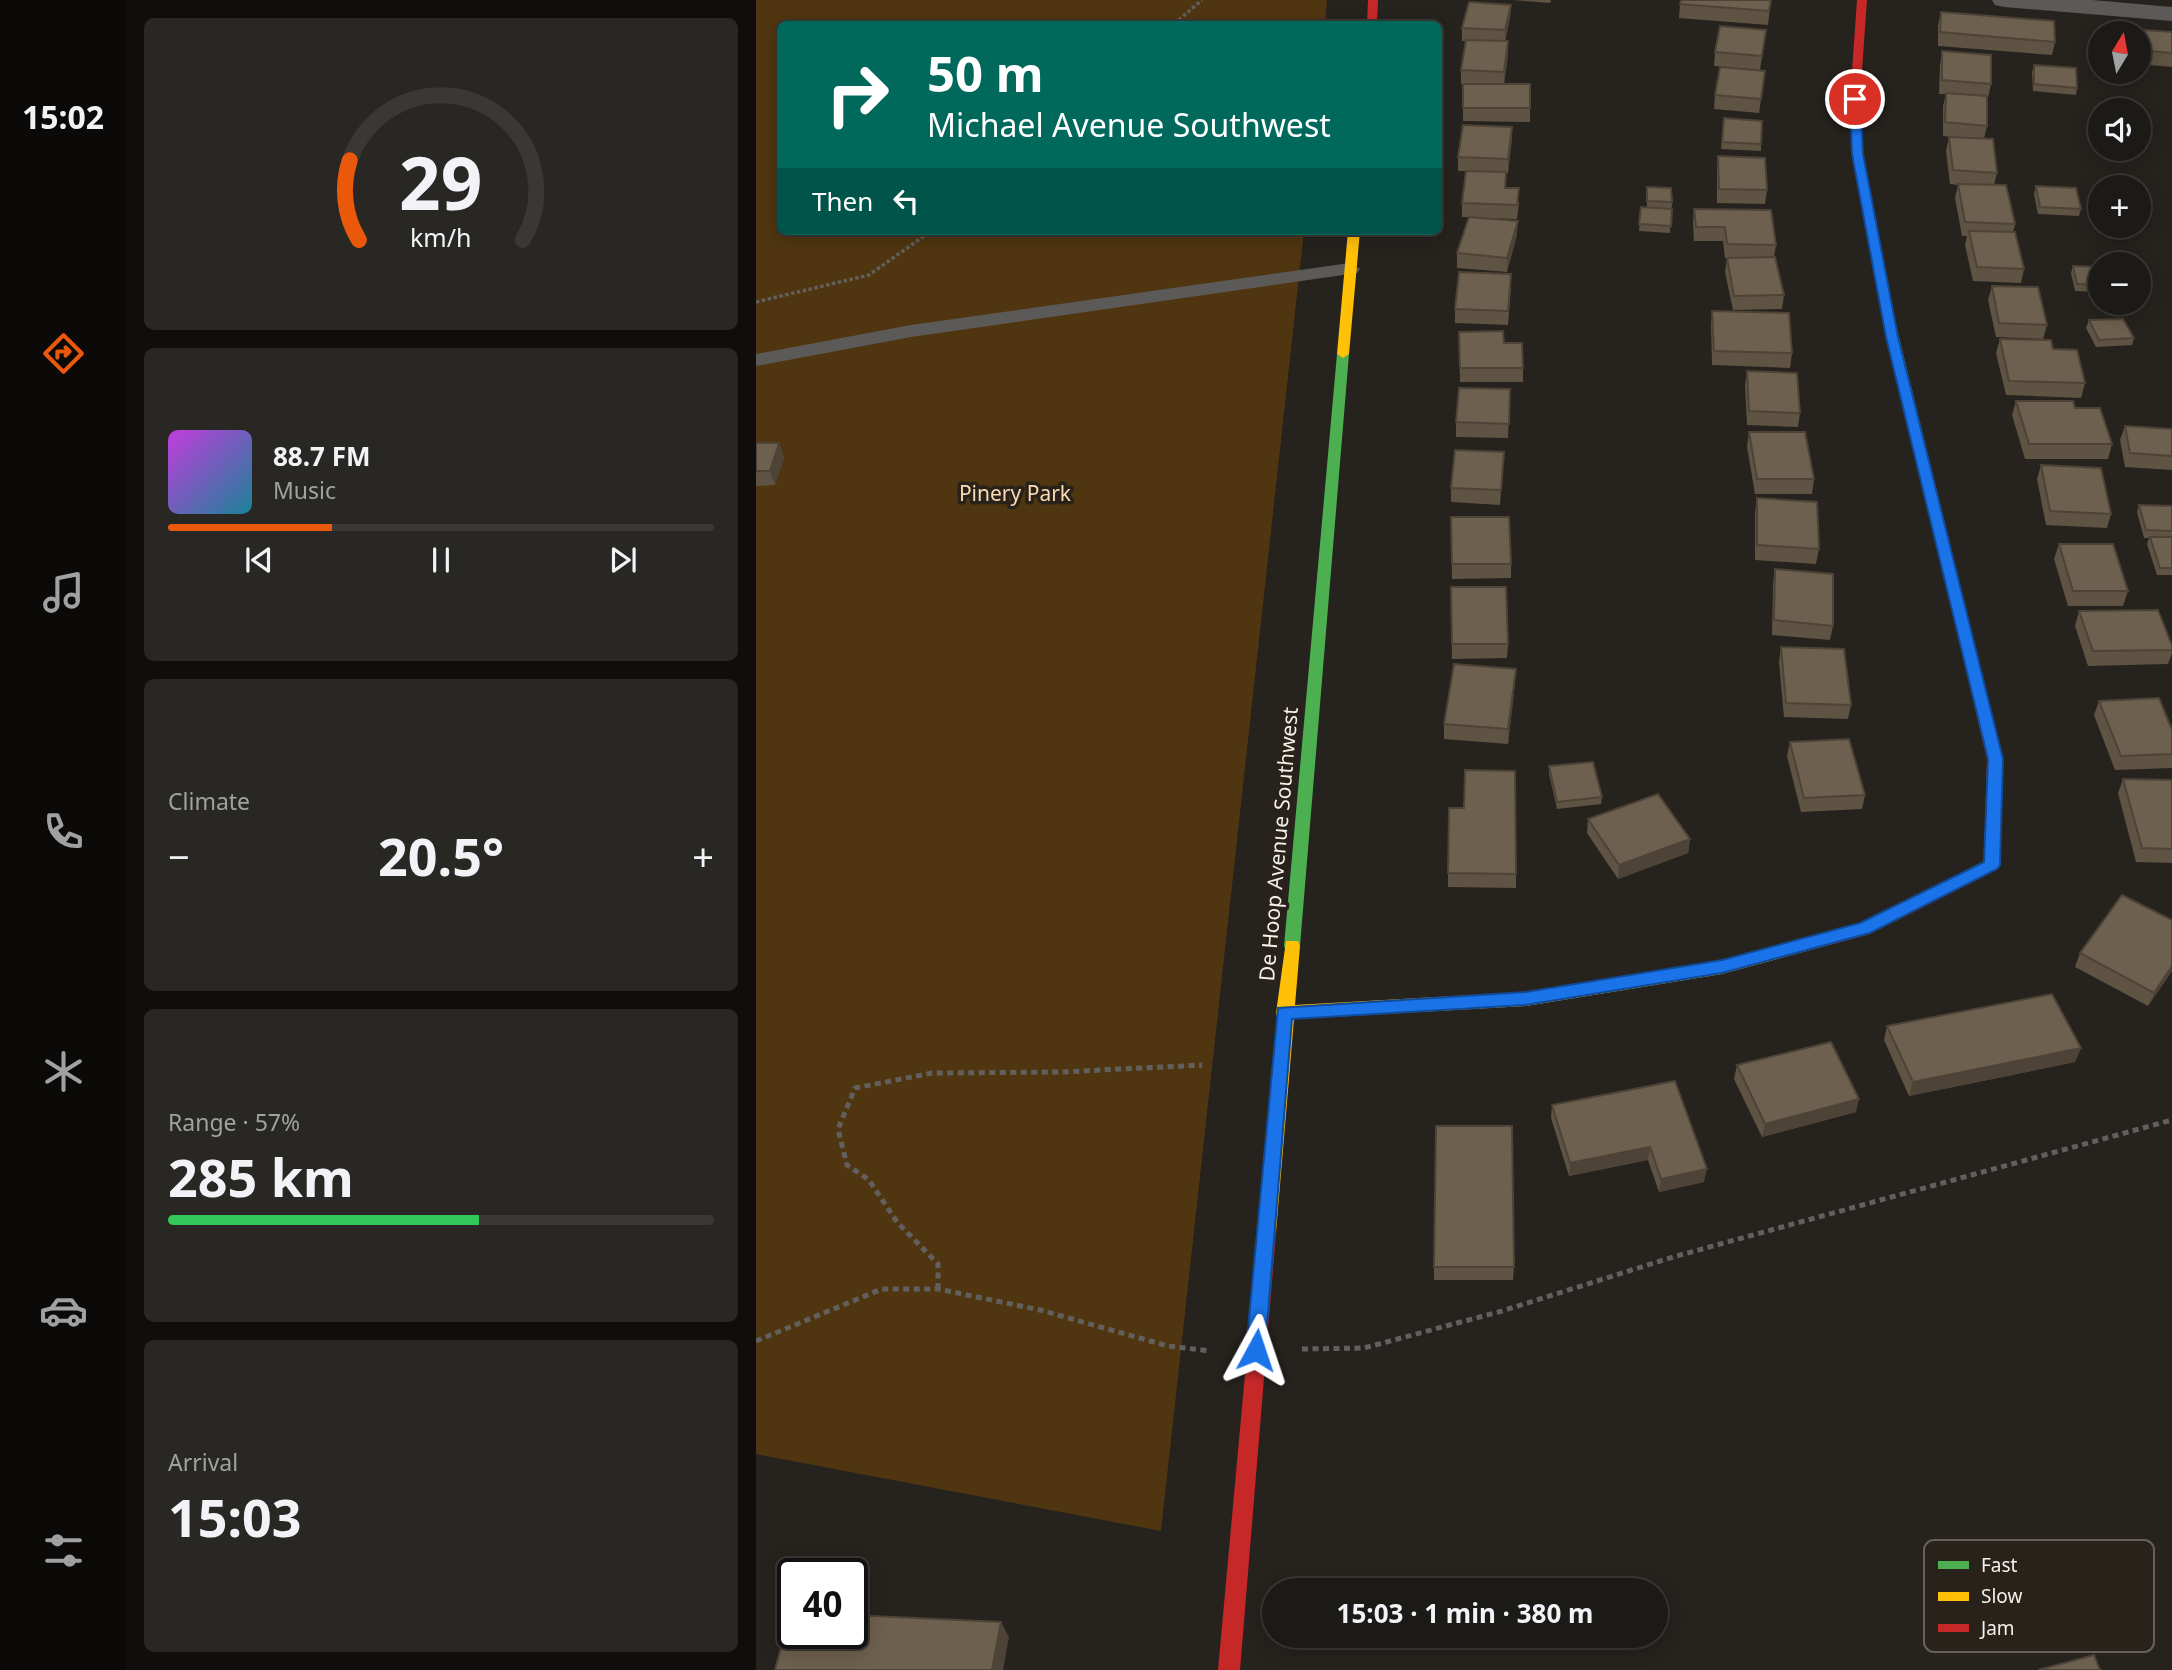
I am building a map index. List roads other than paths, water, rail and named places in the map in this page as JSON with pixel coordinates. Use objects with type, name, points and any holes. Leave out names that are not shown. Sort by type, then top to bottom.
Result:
[{"type":"street","points":[[1373,0],[1373,21]]},
{"type":"street","points":[[1284,1013],[1526,999],[1722,967],[1864,929],[1992,865],[1995,759],[1892,337],[1858,154],[1855,99],[1861,0]]},
{"type":"street","points":[[2004,0],[2172,14]]},
{"type":"street","name":"De Hoop Avenue Southwest","points":[[1229,1670],[1354,235]]},
{"type":"lane","points":[[756,360],[911,331],[1350,269]]},
{"type":"park label","name":"Pinery Park","points":[[1015,493]]}]
